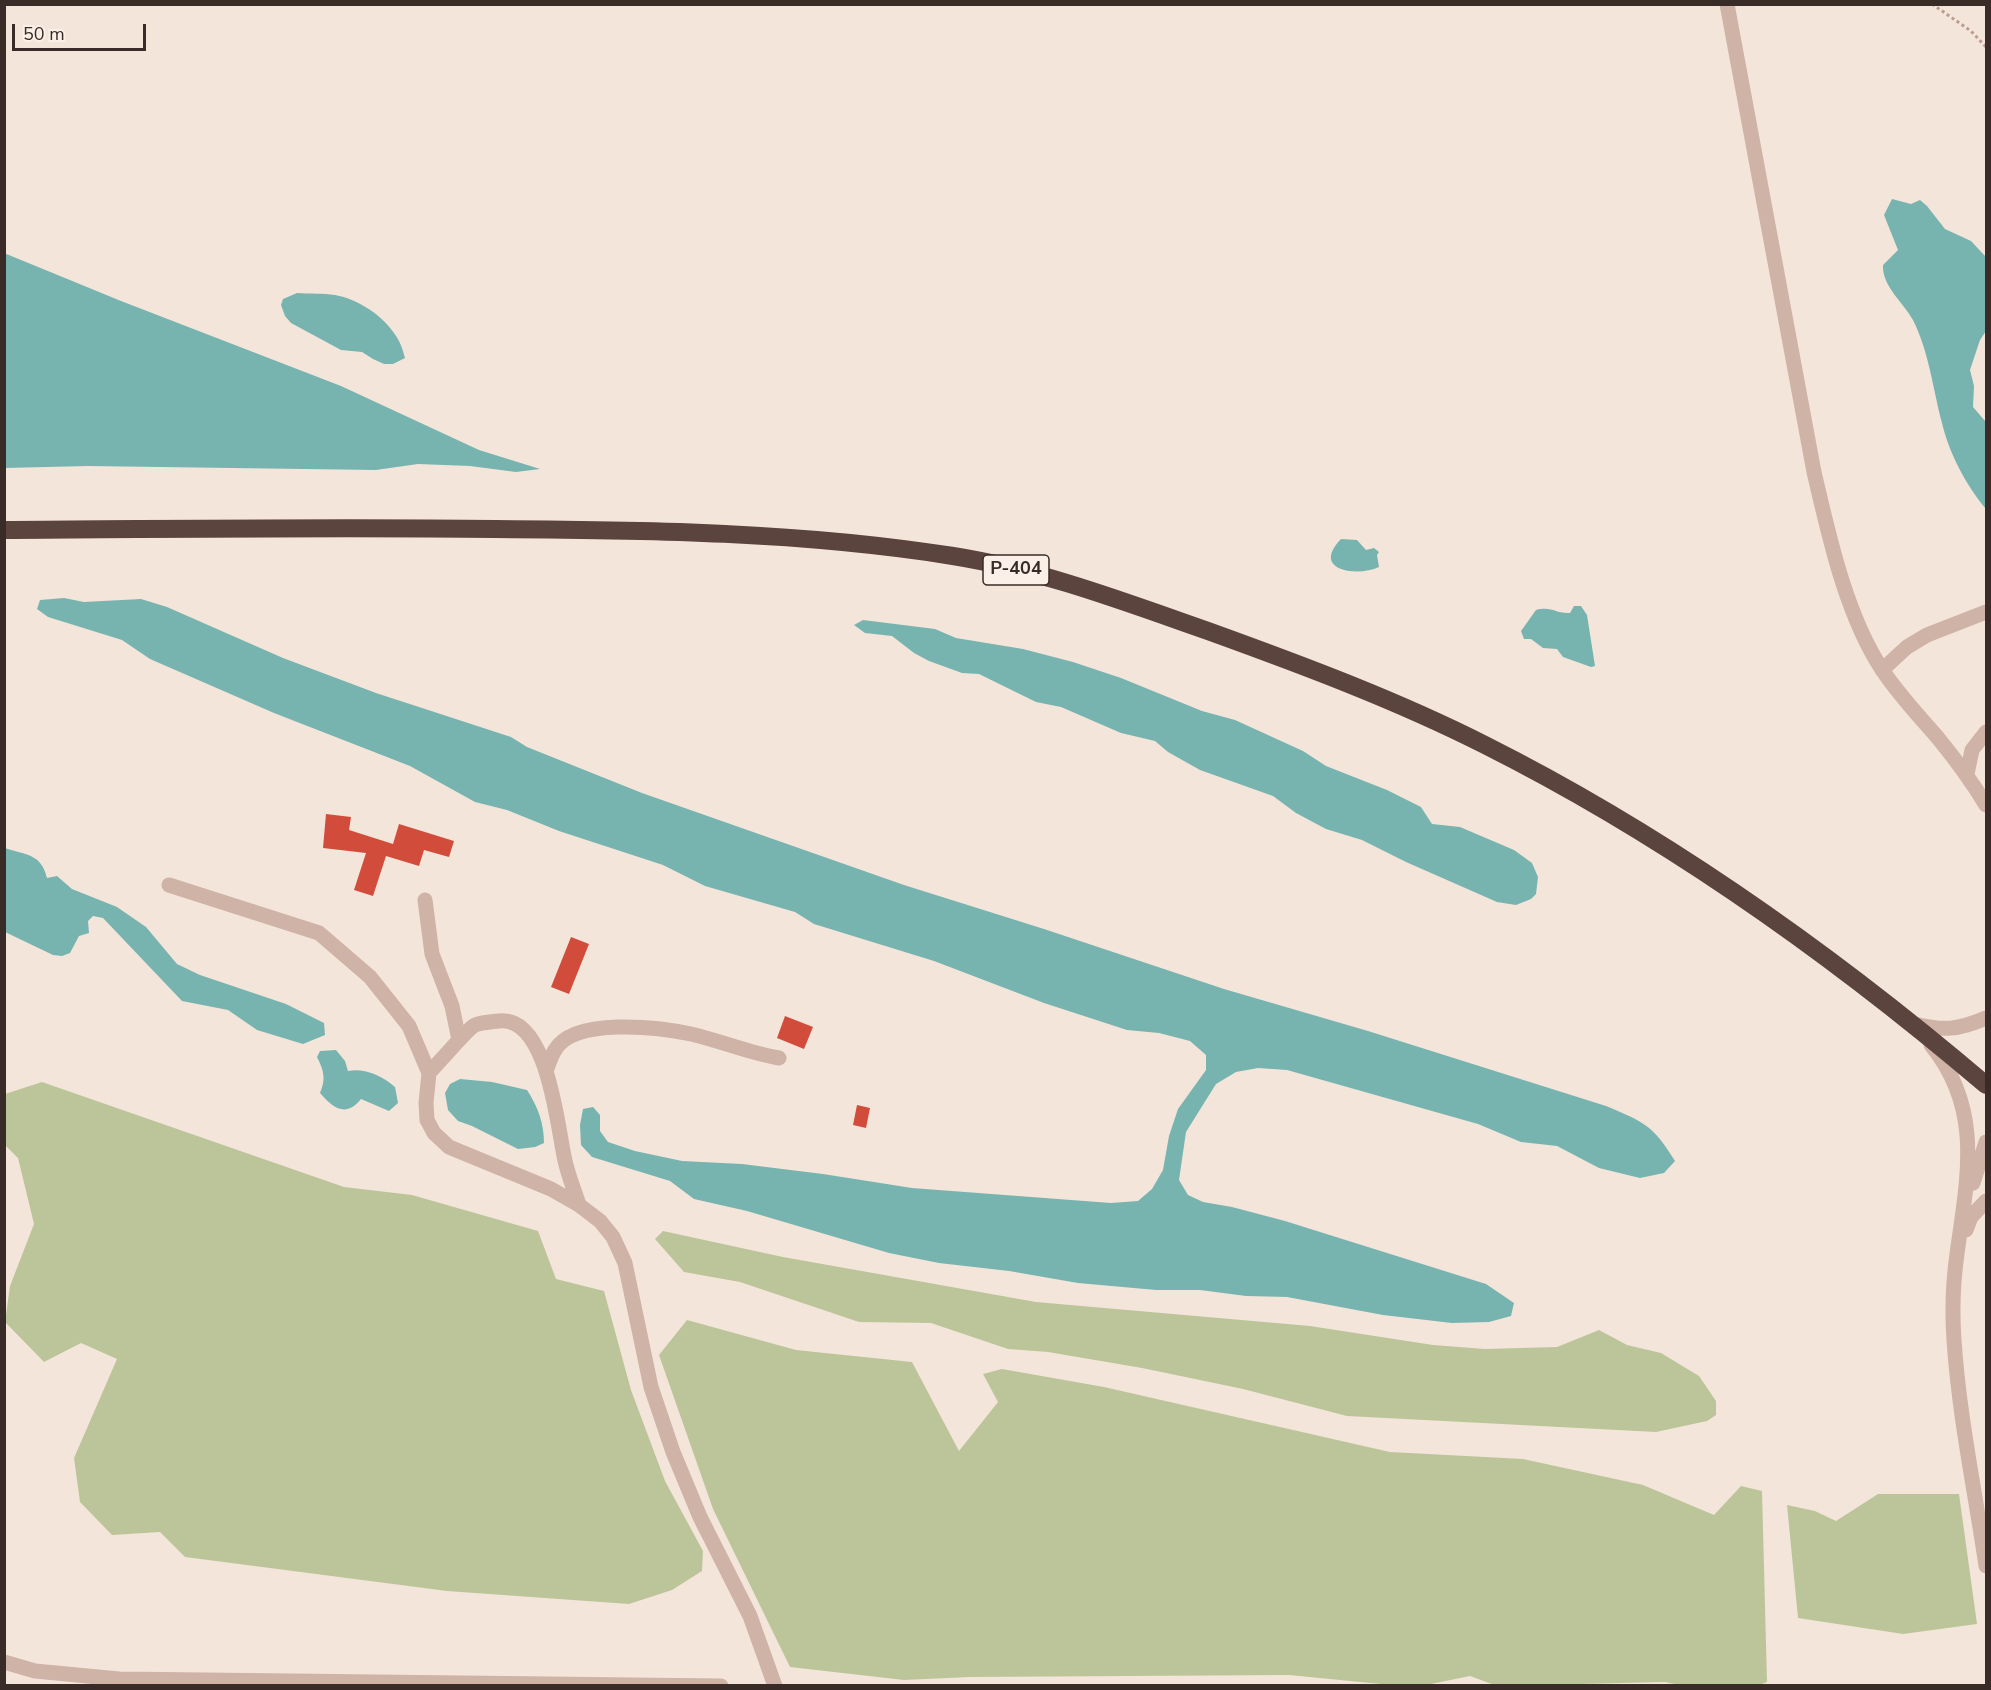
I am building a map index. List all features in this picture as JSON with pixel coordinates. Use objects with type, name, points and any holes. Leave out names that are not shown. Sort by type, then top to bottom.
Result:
[{"type":"highway","name":"Р-404","points":[[4,530],[409,528],[719,533],[857,544],[956,557],[1026,572],[1104,594],[1254,648],[1368,692],[1484,745],[1629,823],[1758,907],[1914,1024],[1986,1085]]},
{"type":"street","points":[[1727,4],[1814,472],[1841,578],[1855,614],[1882,670],[1967,774],[1986,805]]},
{"type":"street","points":[[1882,670],[1907,647],[1927,635],[1986,612]]},
{"type":"street","points":[[1967,774],[1972,750],[1986,732]]},
{"type":"street","points":[[169,885],[319,933],[370,977],[409,1026],[429,1073],[427,1120],[434,1133],[449,1147],[551,1189],[579,1205],[600,1221],[613,1237],[625,1263],[651,1387],[673,1452],[700,1517],[750,1616],[775,1686]]},
{"type":"street","points":[[425,900],[432,954],[452,1006],[459,1040]]},
{"type":"street","points":[[1914,1024],[1943,1030],[1967,1026],[1986,1018]]},
{"type":"street","points":[[429,1073],[475,1023],[504,1020],[521,1027],[536,1045],[546,1071],[565,1160],[579,1205]]},
{"type":"street","points":[[1914,1024],[1945,1064],[1961,1105],[1968,1133],[1969,1158],[1965,1208],[1957,1256],[1953,1302],[1956,1371],[1986,1566]]},
{"type":"street","points":[[546,1071],[555,1048],[565,1040],[581,1031],[604,1028],[638,1027],[690,1034],[752,1053],[779,1058]]},
{"type":"street","points":[[1965,1208],[1986,1143]]},
{"type":"street","points":[[1957,1256],[1971,1217],[1986,1201]]},
{"type":"street","points":[[4,1662],[32,1678],[721,1686]]},
{"type":"path","points":[[1932,4],[1971,31],[1986,47]]},
{"type":"green space","points":[[42,1082],[344,1187],[412,1195],[538,1231],[556,1279],[604,1291],[631,1390],[665,1481],[703,1551],[702,1571],[672,1590],[629,1604],[447,1591],[185,1557],[160,1532],[112,1535],[80,1502],[74,1458],[117,1359],[81,1343],[44,1362],[5,1322],[10,1286],[34,1224],[18,1158],[5,1145],[5,1094]]},
{"type":"green space","points":[[663,1231],[783,1257],[1036,1302],[1310,1326],[1433,1345],[1485,1349],[1557,1347],[1599,1330],[1627,1345],[1661,1353],[1699,1376],[1716,1401],[1716,1415],[1707,1421],[1656,1432],[1347,1416],[1243,1389],[1142,1368],[1048,1352],[1008,1349],[931,1323],[859,1322],[740,1282],[684,1272],[655,1239]]},
{"type":"green space","points":[[687,1320],[796,1350],[912,1362],[959,1451],[998,1402],[983,1374],[1002,1369],[1104,1387],[1390,1452],[1523,1459],[1643,1485],[1714,1515],[1741,1486],[1762,1491],[1767,1682],[1757,1686],[1684,1686],[1665,1682],[1497,1686],[1470,1676],[1426,1685],[1401,1686],[1289,1675],[970,1677],[904,1680],[790,1667],[713,1509],[659,1355]]},
{"type":"green space","points":[[1878,1494],[1959,1494],[1977,1624],[1903,1634],[1798,1618],[1787,1505],[1815,1511],[1836,1521]]},
{"type":"water","points":[[1892,199],[1911,204],[1920,200],[1945,229],[1971,241],[1986,257],[1986,331],[1980,340],[1970,370],[1974,386],[1973,407],[1986,422],[1986,509],[1965,479],[1945,434],[1927,358],[1913,320],[1886,280],[1883,265],[1898,250],[1884,215]]},
{"type":"water","points":[[4,253],[341,386],[479,450],[540,469],[516,472],[470,466],[418,464],[376,470],[88,466],[5,468]]},
{"type":"water","points":[[297,293],[335,295],[361,304],[391,329],[399,341],[405,358],[393,364],[384,364],[362,352],[341,350],[291,323],[285,316],[281,305],[283,299]]},
{"type":"water","points":[[1341,539],[1357,540],[1366,550],[1374,548],[1379,552],[1377,555],[1379,567],[1350,571],[1334,565],[1331,558],[1333,550]]},
{"type":"water","points":[[64,598],[84,602],[141,599],[167,607],[283,658],[376,693],[511,737],[527,747],[642,793],[904,885],[1224,989],[1368,1031],[1606,1106],[1630,1116],[1654,1132],[1675,1161],[1664,1173],[1640,1178],[1599,1168],[1557,1146],[1521,1142],[1478,1124],[1287,1070],[1258,1068],[1236,1072],[1216,1084],[1186,1132],[1179,1180],[1188,1195],[1203,1202],[1285,1221],[1486,1284],[1514,1303],[1511,1316],[1489,1322],[1452,1323],[1383,1315],[1287,1297],[1078,1283],[1009,1271],[939,1263],[889,1253],[747,1211],[694,1199],[670,1181],[592,1157],[581,1145],[580,1125],[583,1109],[593,1107],[600,1115],[600,1131],[608,1142],[635,1151],[682,1161],[742,1164],[912,1188],[1111,1203],[1138,1201],[1152,1189],[1163,1170],[1169,1136],[1178,1109],[1206,1070],[1206,1055],[1190,1041],[1159,1033],[1127,1030],[1044,1003],[934,961],[814,924],[795,912],[705,886],[663,865],[559,831],[507,810],[475,802],[410,766],[274,713],[150,659],[122,640],[48,617],[37,609],[40,600]]},
{"type":"water","points":[[1574,606],[1581,606],[1587,615],[1595,666],[1591,667],[1563,657],[1557,649],[1543,648],[1531,639],[1524,639],[1521,631],[1536,610],[1546,609],[1570,613]]},
{"type":"water","points":[[863,620],[935,629],[956,638],[1023,649],[1073,662],[1121,678],[1202,711],[1235,720],[1303,751],[1326,766],[1387,790],[1421,807],[1432,824],[1460,827],[1514,850],[1532,863],[1538,877],[1536,894],[1531,899],[1516,905],[1497,902],[1362,840],[1326,829],[1296,813],[1273,796],[1200,770],[1168,752],[1155,741],[1121,733],[1061,707],[1036,702],[979,674],[962,673],[929,661],[892,636],[865,633],[854,625]]},
{"type":"water","points":[[5,848],[36,859],[41,864],[47,878],[57,876],[72,889],[117,907],[146,927],[177,964],[200,975],[286,1004],[324,1023],[325,1035],[303,1044],[257,1030],[228,1010],[182,1001],[103,918],[93,916],[88,921],[89,933],[79,936],[70,953],[62,956],[53,955],[5,932]]},
{"type":"water","points":[[336,1050],[345,1061],[348,1071],[373,1074],[385,1079],[395,1087],[398,1103],[389,1111],[361,1099],[355,1105],[345,1109],[340,1109],[330,1103],[320,1093],[323,1075],[317,1057],[320,1051]]},
{"type":"water","points":[[460,1079],[492,1082],[527,1090],[540,1115],[544,1143],[535,1147],[518,1149],[458,1121],[448,1110],[445,1093],[450,1084]]},
{"type":"building","points":[[326,814],[351,817],[349,830],[393,844],[399,824],[454,841],[449,857],[424,850],[419,866],[386,856],[373,896],[354,890],[366,853],[323,848]]},
{"type":"building","points":[[571,937],[589,944],[569,994],[551,987]]},
{"type":"building","points":[[785,1016],[813,1027],[804,1049],[777,1038]]},
{"type":"building","points":[[857,1105],[870,1108],[866,1128],[853,1125]]}]
